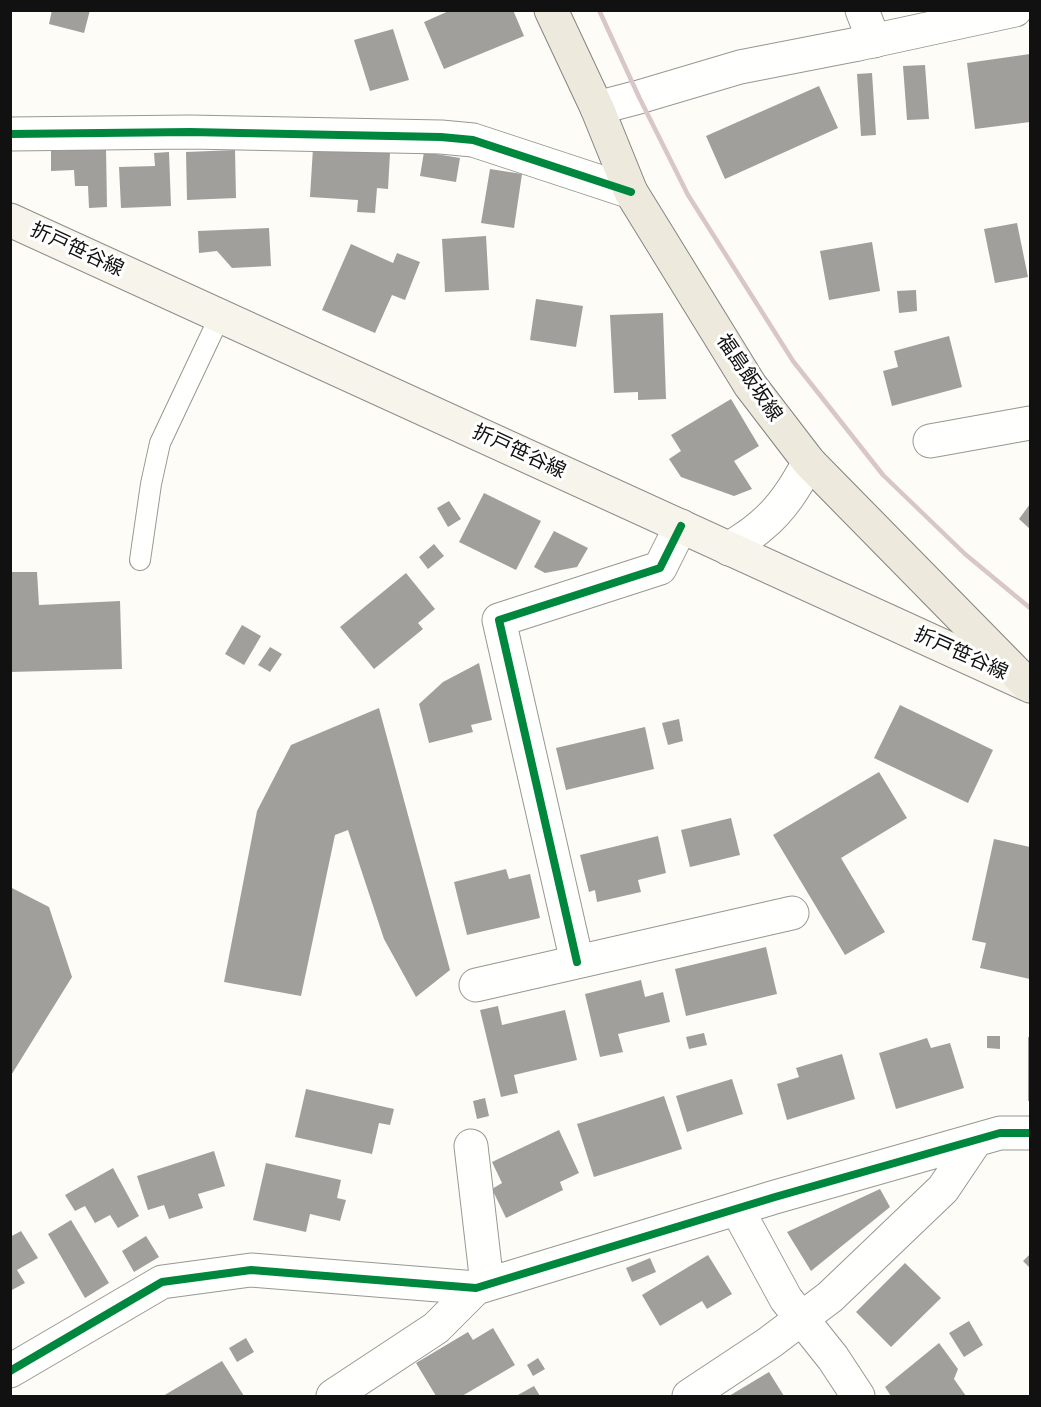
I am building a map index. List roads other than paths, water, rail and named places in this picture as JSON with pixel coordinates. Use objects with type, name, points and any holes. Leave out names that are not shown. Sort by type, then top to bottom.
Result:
[{"type":"main road","name":"福島飯坂線","points":[[551,10],[597,108],[631,192],[750,385],[809,462],[1029,685]]},
{"type":"main road","name":"折戸笹谷線","points":[[10,220],[1029,685]]},
{"type":"street","points":[[862,10],[866,43]]},
{"type":"street","points":[[597,108],[740,67],[866,43],[1015,10]]},
{"type":"street","points":[[10,134],[190,132],[441,137],[473,140],[631,192]]},
{"type":"street","points":[[930,441],[1030,423]]},
{"type":"street","points":[[729,549],[761,526],[784,503],[809,462]]},
{"type":"street","points":[[577,962],[499,620],[660,568],[681,526]]},
{"type":"street","points":[[476,986],[792,913]]},
{"type":"street","points":[[10,1371],[162,1282],[251,1270],[482,1286],[1000,1133],[1030,1133]]},
{"type":"street","points":[[689,1396],[770,1343],[830,1297],[943,1189],[976,1140]]},
{"type":"street","points":[[471,1146],[482,1286]]},
{"type":"street","points":[[737,1209],[786,1299],[833,1358],[858,1396]]},
{"type":"street","points":[[333,1396],[436,1328],[482,1286]]},
{"type":"lane","points":[[140,560],[151,484],[160,443],[220,316]]},
{"type":"railway","points":[[599,10],[688,195],[793,361],[883,475],[965,554],[1030,608]]}]
